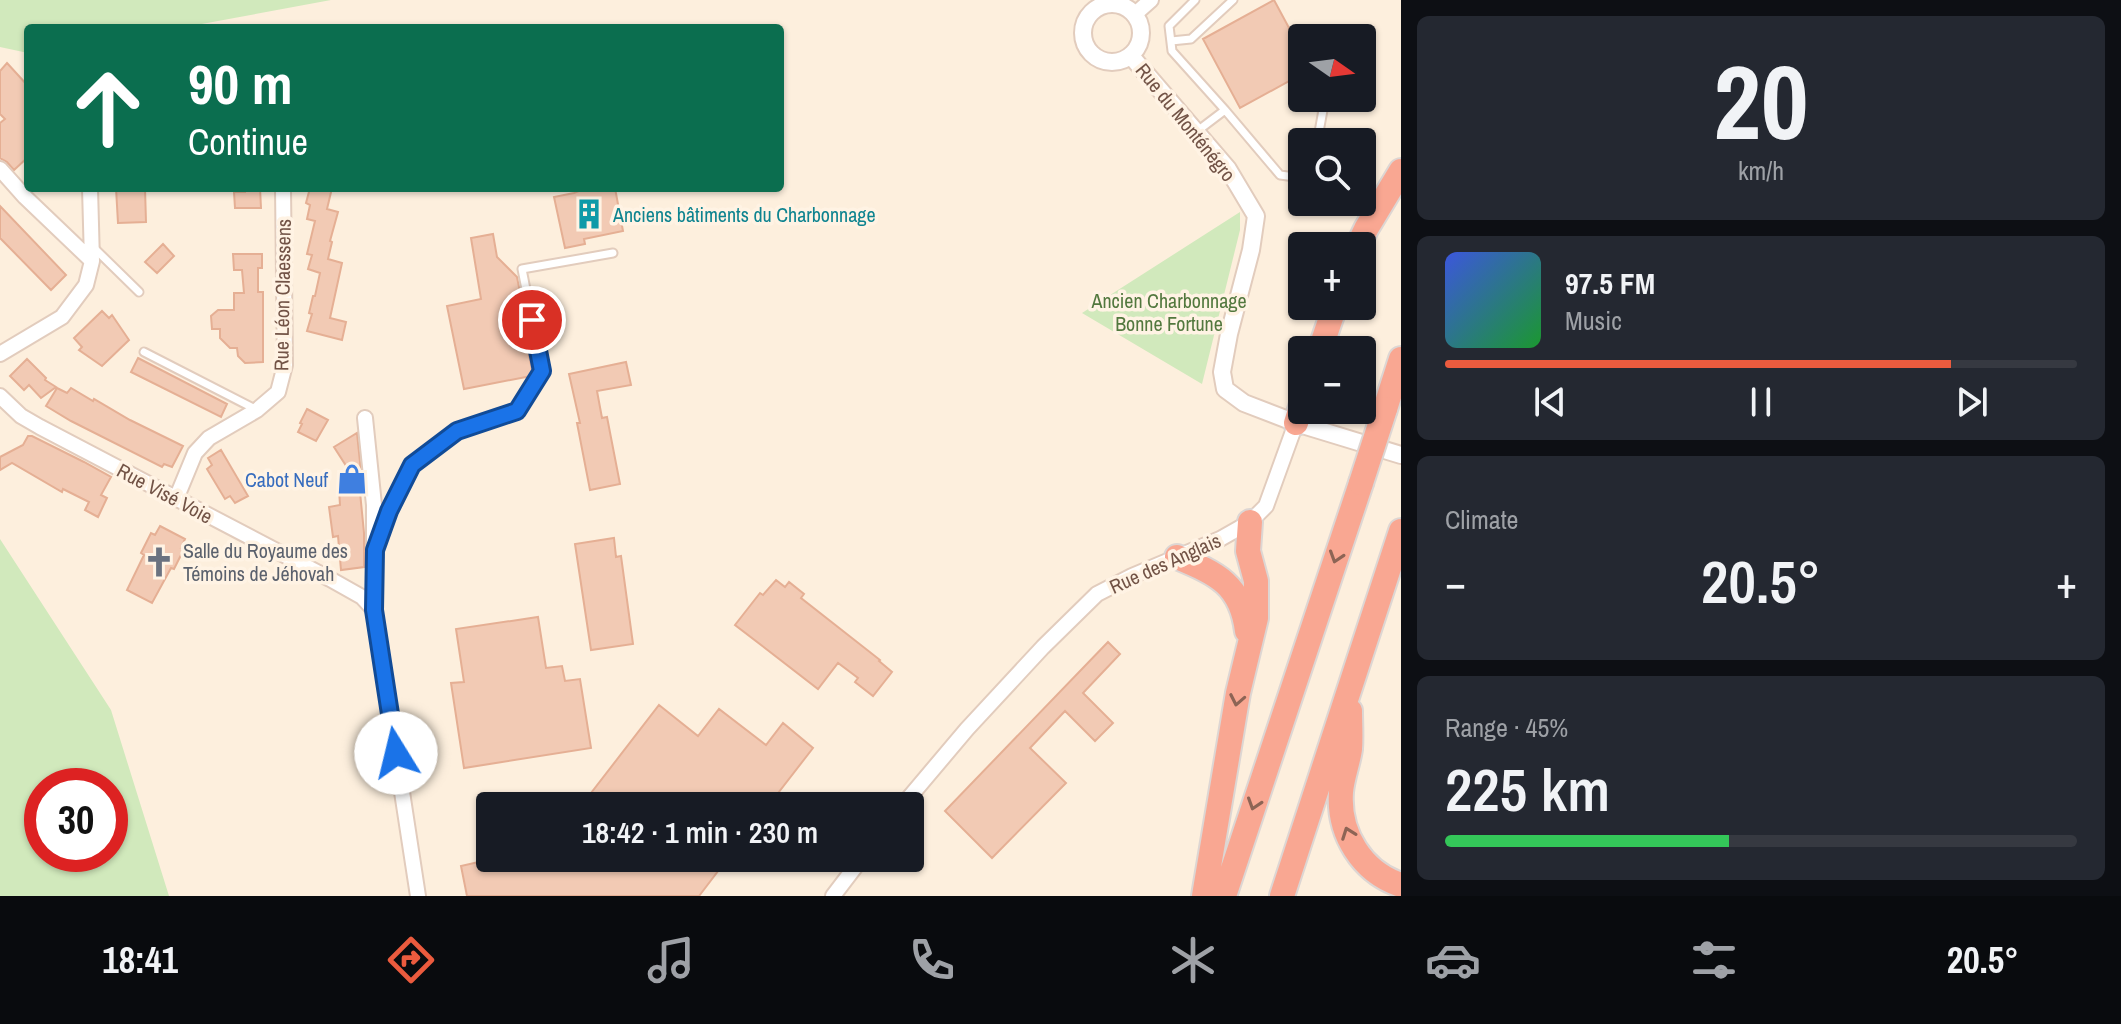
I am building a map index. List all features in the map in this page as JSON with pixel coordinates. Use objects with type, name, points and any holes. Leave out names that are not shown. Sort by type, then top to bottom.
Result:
[{"type":"highway","points":[[1365,232],[1401,171]]},
{"type":"highway","points":[[1224,896],[1401,359]]},
{"type":"highway","points":[[1204,896],[1238,693],[1256,618],[1256,581],[1248,551],[1250,522]]},
{"type":"highway","points":[[1282,896],[1401,531]]},
{"type":"highway","points":[[1177,557],[1212,572],[1236,594],[1245,613],[1249,644]]},
{"type":"highway","points":[[1350,689],[1350,746],[1341,792],[1342,817],[1353,848],[1367,866],[1388,881],[1401,885]]},
{"type":"street","points":[[1134,15],[1151,0]]},
{"type":"street","name":"Rue du Monténégro","points":[[1115,4],[1134,15],[1141,28],[1141,38],[1131,56],[1110,62],[1092,54],[1083,36],[1088,6],[1115,4]]},
{"type":"street","name":"Rue du Monténégro","points":[[1131,56],[1228,169],[1256,216],[1222,372],[1225,389],[1244,403],[1288,411]]},
{"type":"street","points":[[0,169],[25,197],[92,253]]},
{"type":"street","points":[[0,354],[62,317],[86,285],[92,253],[90,192]]},
{"type":"street","name":"Rue Léon Claessens","points":[[176,499],[195,453],[209,438],[257,410],[278,392],[285,365],[283,192]]},
{"type":"street","name":"Rue Visé Voie","points":[[0,396],[21,416],[40,427],[362,597],[374,610]]},
{"type":"street","points":[[365,418],[374,505],[374,610],[418,896]]},
{"type":"street","name":"Rue des Anglais","points":[[914,792],[976,719],[1097,594],[1220,539],[1250,522],[1266,506],[1295,424]]},
{"type":"street","points":[[1326,424],[1401,455]]},
{"type":"street","points":[[833,896],[851,872]]},
{"type":"lane","points":[[1195,0],[1169,26],[1172,51],[1280,175],[1288,176]]},
{"type":"lane","points":[[1171,41],[1191,39],[1233,0]]},
{"type":"lane","points":[[1196,132],[1225,110]]},
{"type":"lane","points":[[92,253],[139,292]]},
{"type":"lane","points":[[375,550],[389,511],[412,465],[457,431],[517,411],[542,371],[522,269],[613,253]]},
{"type":"lane","points":[[144,352],[257,410]]},
{"type":"green space","points":[[0,0],[331,0],[202,24],[24,24],[24,52],[0,47]]},
{"type":"green space","name":"Ancien Charbonnage Bonne Fortune","points":[[1240,212],[1240,230],[1202,384],[1082,313]]},
{"type":"green space","points":[[0,539],[111,710],[169,896],[0,896]]},
{"type":"building","points":[[1274,0],[1288,26],[1288,82],[1240,108],[1203,39]]},
{"type":"building","points":[[7,63],[24,82],[24,161],[14,170],[0,158],[0,123],[5,119],[0,114],[0,71]]},
{"type":"building","points":[[116,192],[145,192],[146,222],[118,223]]},
{"type":"building","points":[[234,192],[260,192],[261,208],[235,208]]},
{"type":"building","points":[[309,192],[331,192],[327,209],[338,212],[328,259],[342,263],[330,318],[346,322],[342,340],[307,331],[320,273],[308,269],[312,255],[307,254],[315,221],[307,219],[310,205],[306,203]]},
{"type":"building","name":"Anciens bâtiments du Charbonnage","points":[[616,192],[623,231],[584,239],[585,244],[565,248],[554,197]]},
{"type":"building","points":[[0,206],[66,275],[51,290],[0,238]]},
{"type":"building","points":[[493,234],[497,257],[517,277],[533,374],[464,389],[447,306],[481,299],[471,238]]},
{"type":"building","points":[[163,244],[174,256],[157,273],[145,262]]},
{"type":"building","points":[[233,254],[262,254],[262,268],[258,268],[258,292],[263,292],[263,362],[245,363],[238,356],[237,348],[230,348],[220,338],[220,329],[212,329],[211,316],[218,310],[234,310],[234,293],[244,293],[242,270],[234,270]]},
{"type":"building","points":[[102,311],[109,318],[112,315],[129,340],[102,366],[79,350],[82,347],[74,338]]},
{"type":"building","points":[[138,358],[227,404],[221,417],[131,372]]},
{"type":"building","points":[[27,359],[45,380],[56,387],[41,398],[29,385],[24,390],[10,376]]},
{"type":"building","points":[[626,362],[631,385],[597,391],[602,418],[607,417],[620,484],[590,490],[569,374]]},
{"type":"building","points":[[57,388],[67,393],[71,388],[183,446],[172,467],[164,464],[162,467],[46,406]]},
{"type":"building","points":[[307,409],[328,420],[316,441],[298,432]]},
{"type":"building","points":[[357,433],[363,492],[360,492],[364,567],[341,570],[338,536],[333,537],[329,507],[340,505],[338,473],[350,472],[334,447]]},
{"type":"building","points":[[28,436],[111,477],[101,495],[107,498],[98,517],[85,510],[89,502],[63,489],[62,492],[12,463],[0,470],[0,457],[23,445]]},
{"type":"building","points":[[221,450],[248,496],[235,503],[230,496],[225,499],[207,469],[212,465],[208,458]]},
{"type":"building","name":"Salle du Royaume des Témoins de Jéhovah","points":[[160,526],[185,539],[181,548],[184,549],[152,603],[127,590],[151,533],[155,535]]},
{"type":"building","points":[[614,538],[616,557],[621,556],[633,644],[591,650],[575,544]]},
{"type":"building","points":[[776,580],[785,587],[789,582],[804,594],[801,598],[892,672],[873,696],[855,682],[858,678],[838,663],[818,689],[735,625],[760,593],[763,595]]},
{"type":"building","points":[[538,617],[546,668],[562,666],[565,681],[580,679],[591,748],[464,768],[451,683],[464,682],[456,629]]},
{"type":"building","points":[[1108,642],[1120,654],[1083,693],[1113,723],[1095,741],[1065,711],[1030,748],[1066,783],[992,858],[945,811]]},
{"type":"building","points":[[659,705],[698,736],[719,709],[766,745],[783,723],[813,748],[779,792],[592,792]]},
{"type":"building","points":[[476,863],[476,872],[717,872],[699,896],[467,896],[461,866]]},
{"type":"place","name":"Anciens bâtiments du Charbonnage","points":[[589,214]]},
{"type":"place","name":"Cabot Neuf","points":[[352,479]]},
{"type":"place","name":"Salle du Royaume des Témoins de Jéhovah","points":[[159,562]]},
{"type":"route","points":[[396,753],[374,610],[375,550],[389,511],[412,465],[457,431],[517,411],[542,371],[532,320]]}]
